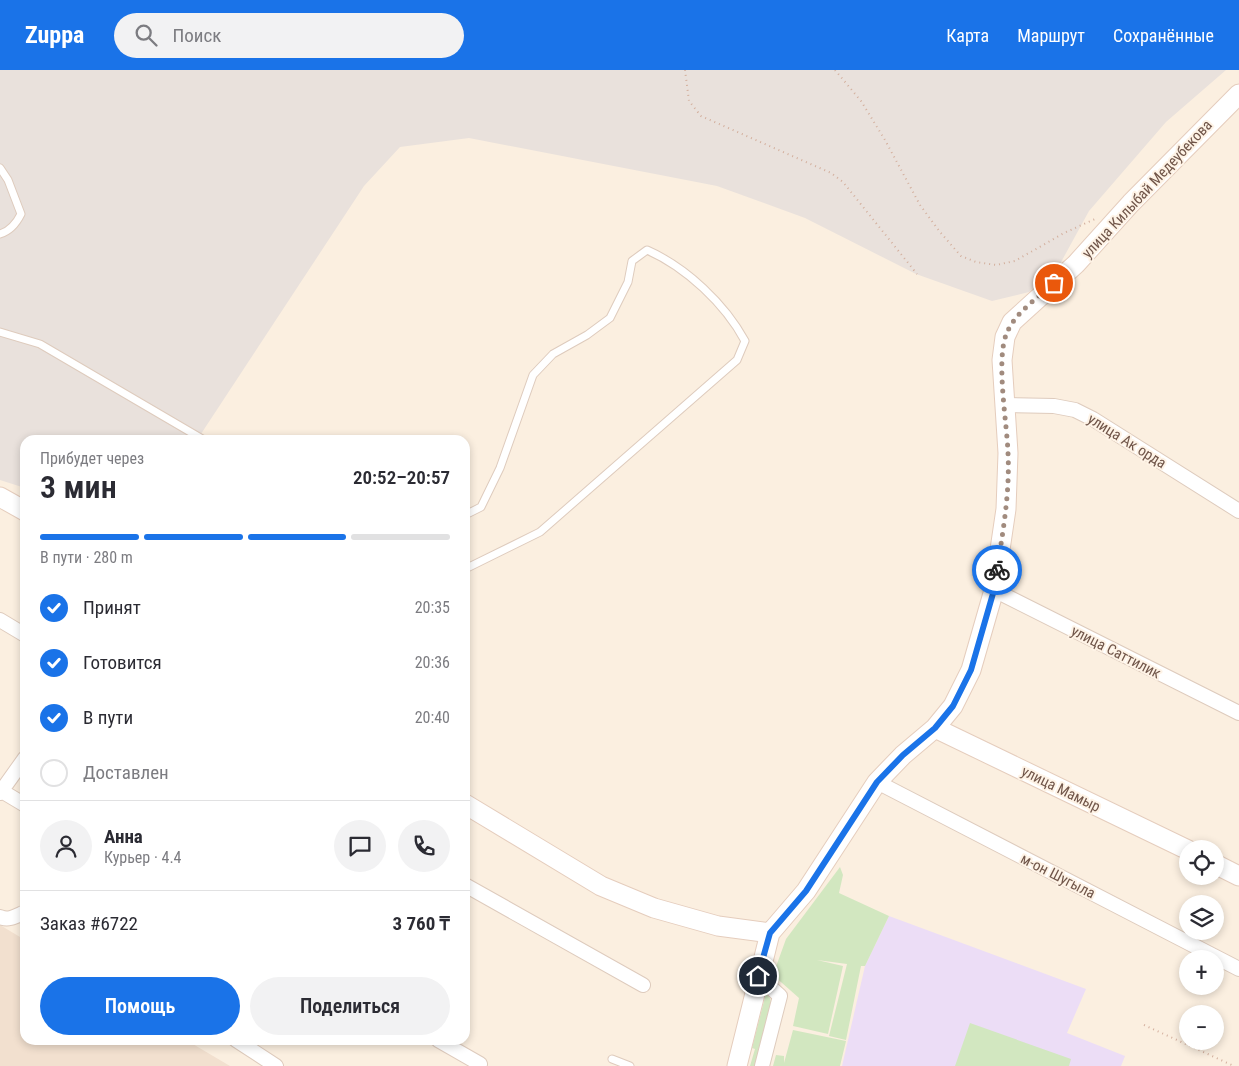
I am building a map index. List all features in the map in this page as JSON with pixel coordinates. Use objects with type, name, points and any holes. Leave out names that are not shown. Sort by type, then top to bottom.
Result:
[{"type":"main road","name":"улица Килыбай Медеубекова","points":[[770,933],[806,891],[877,782],[903,755],[935,728],[953,706],[971,670],[994,590],[1006,509],[1008,453],[1002,360],[1005,337],[1012,322],[1076,264],[1131,203],[1239,94]]},
{"type":"main road","points":[[0,497],[20,508]]},
{"type":"main road","name":"улица Мамыр","points":[[935,728],[1179,846]]},
{"type":"main road","points":[[470,807],[601,886],[654,908],[718,926],[770,933],[737,1066]]},
{"type":"main road","points":[[1224,868],[1239,876]]},
{"type":"street","name":"улица Ак орда","points":[[1004,405],[1054,406],[1075,410],[1093,419],[1239,511]]},
{"type":"street","name":"улица Саттилик","points":[[994,590],[1239,713]]},
{"type":"street","points":[[0,620],[20,632]]},
{"type":"street","points":[[20,765],[1,792],[20,802]]},
{"type":"street","name":"м-он Шугыла","points":[[877,782],[1239,969]]},
{"type":"street","points":[[470,888],[643,986]]},
{"type":"street","points":[[0,917],[9,918],[20,914]]},
{"type":"street","points":[[758,976],[780,996],[762,1066]]},
{"type":"street","points":[[244,1045],[276,1066]]},
{"type":"street","points":[[447,1045],[480,1064]]},
{"type":"lane","points":[[0,168],[8,180],[21,214],[18,222],[0,234]]},
{"type":"lane","points":[[470,512],[480,507],[500,468],[533,375],[553,354],[587,335],[610,318],[628,282],[632,261],[647,250],[663,257],[680,268],[735,323],[745,341],[737,360],[540,532],[470,567]]},
{"type":"lane","points":[[0,332],[40,344],[195,435]]},
{"type":"lane","points":[[612,1059],[630,1066]]},
{"type":"path","points":[[685,70],[689,101],[701,116],[831,173],[843,182],[917,274]]},
{"type":"path","points":[[835,70],[861,101],[885,140],[920,205],[961,256],[976,262],[996,265],[1015,261],[1064,233],[1097,218]]},
{"type":"path","points":[[1144,1025],[1234,1066]]},
{"type":"shaded area","points":[[0,70],[1226,70],[1166,122],[1089,211],[1060,264],[1029,292],[992,301],[916,274],[805,218],[717,186],[469,138],[400,147],[364,186],[200,435],[20,435],[20,486],[0,480]]},
{"type":"shaded area","points":[[889,916],[1086,989],[1067,1033],[1125,1056],[1121,1066],[842,1066],[865,966]]},
{"type":"shaded area","points":[[0,925],[20,937],[20,1045],[194,1045],[230,1066],[0,1066]]},
{"type":"green space","points":[[840,867],[843,875],[839,893],[889,916],[865,966],[861,966],[846,1040],[829,1036],[847,964],[817,960],[843,966],[828,1034],[793,1026],[799,998],[773,975],[786,939]]},
{"type":"green space","points":[[766,993],[771,1003],[755,1066],[750,1066],[755,1049],[752,1048]]},
{"type":"green space","points":[[970,1023],[1071,1059],[1069,1066],[955,1066]]},
{"type":"green space","points":[[793,1030],[846,1041],[840,1066],[773,1066],[776,1055],[784,1056],[784,1063]]},
{"type":"way so far","points":[[997,570],[1006,509],[1008,472],[1002,360],[1005,337],[1012,322],[1054,283]]},
{"type":"route","points":[[758,976],[770,933],[806,891],[877,782],[903,755],[935,728],[953,706],[971,670],[994,590],[997,570]]}]
